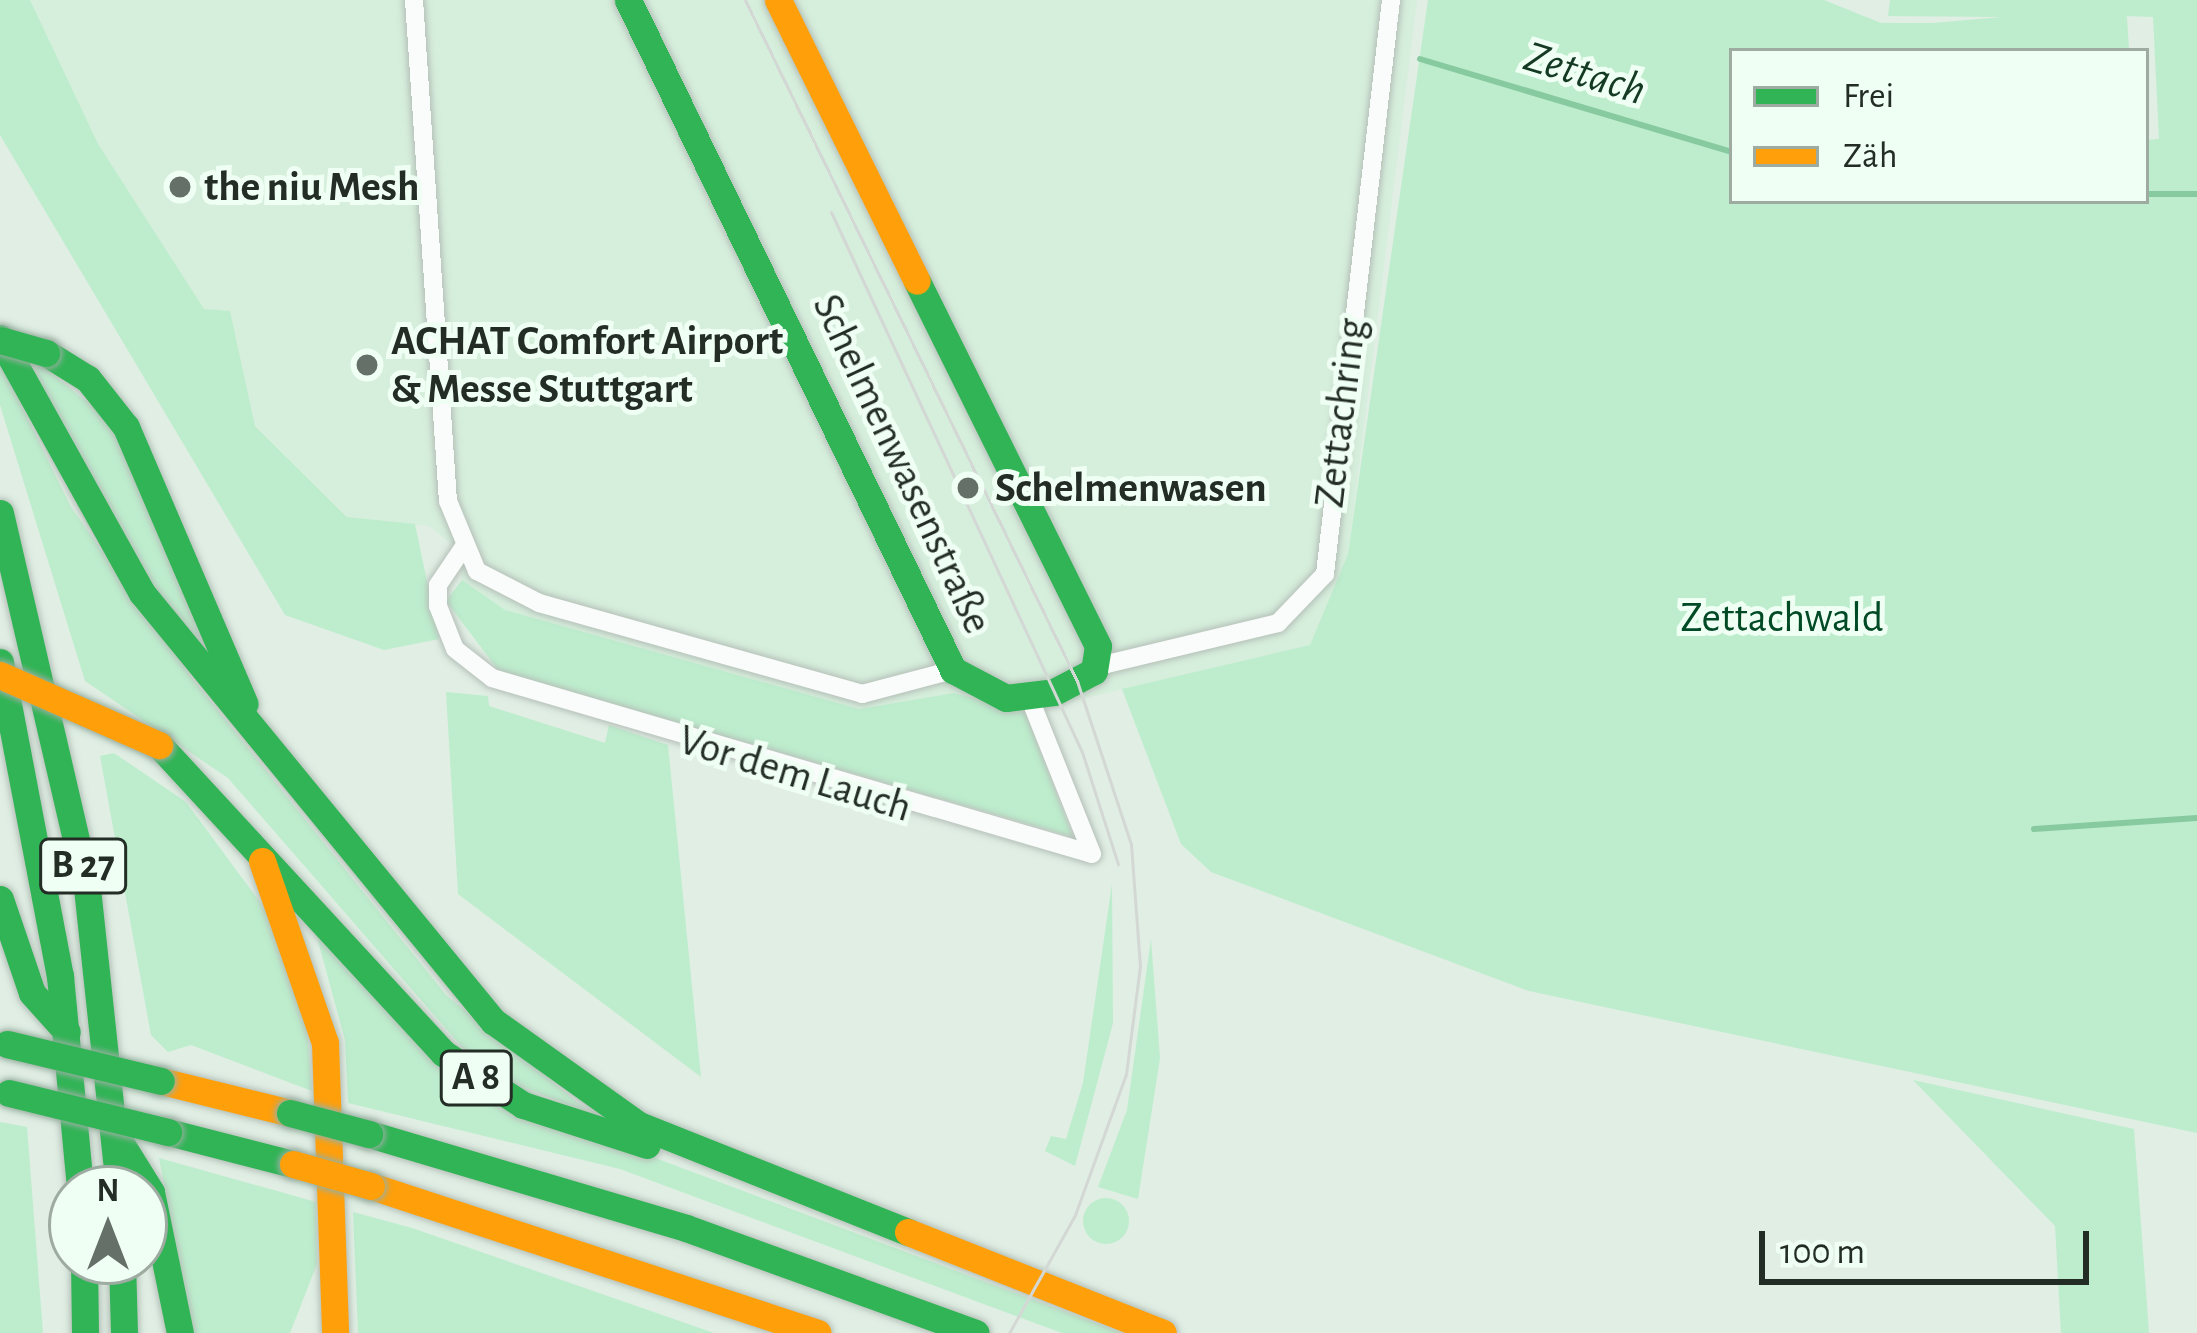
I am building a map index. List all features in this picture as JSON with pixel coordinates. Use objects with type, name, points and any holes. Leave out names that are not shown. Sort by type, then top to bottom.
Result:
[{"type":"main road","name":"Schelmenwasenstraße","points":[[628,0],[953,670],[987,693],[1030,699]]},
{"type":"main road","name":"Schelmenwasenstraße","points":[[778,0],[1098,646],[1099,666]]},
{"type":"main road","points":[[0,339],[46,353],[88,379],[126,427],[262,746]]},
{"type":"main road","points":[[0,339],[101,534],[262,746],[493,1021],[639,1125],[788,1188]]},
{"type":"main road","name":"B 27","points":[[0,513],[76,831],[117,1165]]},
{"type":"main road","name":"B 27","points":[[0,662],[67,1032],[78,1165]]},
{"type":"main road","points":[[1030,699],[1099,666]]},
{"type":"main road","name":"A 8","points":[[0,675],[159,745],[251,836],[473,1076],[547,1115],[788,1188],[1162,1333]]},
{"type":"main road","points":[[251,836],[325,1043],[335,1333]]},
{"type":"main road","points":[[0,899],[32,993],[67,1032]]},
{"type":"main road","name":"A 8","points":[[4,1044],[369,1134],[686,1228],[976,1333]]},
{"type":"main road","points":[[4,1092],[371,1186],[817,1333]]},
{"type":"main road","points":[[115,1133],[151,1192],[180,1333]]},
{"type":"main road","points":[[84,1285],[85,1333]]},
{"type":"main road","points":[[123,1285],[124,1333]]},
{"type":"street","points":[[414,0],[448,501],[463,548],[497,587],[539,603],[862,694],[953,670]]},
{"type":"street","name":"Zettachring","points":[[1099,666],[1278,622],[1324,574],[1391,0]]},
{"type":"street","name":"Vor dem Lauch","points":[[463,548],[437,585],[439,606],[455,649],[492,678],[1092,854],[1030,699]]},
{"type":"shaded area","points":[[30,0],[1417,0],[1348,554],[1310,645],[1017,714],[954,693],[859,709],[505,610],[462,580],[458,549],[429,526],[348,517],[255,425],[230,312],[204,309],[97,144]]},
{"type":"green space","points":[[0,0],[30,0],[98,144],[204,309],[230,311],[255,426],[347,517],[415,524],[439,639],[384,650],[285,615],[0,135]]},
{"type":"green space","name":"Zettachwald","points":[[1428,0],[1824,0],[1881,23],[1933,23],[2002,17],[1888,16],[1890,0],[2197,0],[2197,1133],[1529,991],[1211,872],[1181,844],[1122,689],[1310,645],[1348,554]]},
{"type":"green space","points":[[0,362],[71,507],[194,681],[446,995],[594,1116],[481,1069],[228,778],[85,681],[0,405]]},
{"type":"green space","points":[[42,365],[111,422],[209,658],[149,584],[29,372]]},
{"type":"green space","points":[[462,580],[505,610],[859,709],[954,693],[1025,712],[1073,837],[499,671],[446,601]]},
{"type":"green space","points":[[446,692],[488,696],[489,706],[605,743],[609,725],[668,745],[701,1077],[458,894]]},
{"type":"green space","points":[[114,753],[186,802],[268,913],[307,1028],[312,1091],[191,1045],[168,1052],[151,1035],[100,756]]},
{"type":"green space","points":[[1112,884],[1113,1023],[1075,1166],[1045,1151],[1051,1136],[1066,1139],[1083,1083]]},
{"type":"green space","points":[[315,930],[396,1018],[650,1156],[1122,1333],[1062,1333],[620,1169],[348,1103],[345,1040]]},
{"type":"green space","points":[[1151,939],[1160,1058],[1138,1199],[1098,1187],[1127,1110]]},
{"type":"green space","points":[[1913,1080],[2134,1129],[2149,1333],[2061,1333],[2055,1226]]},
{"type":"green space","points":[[0,1122],[27,1127],[43,1333],[0,1333]]},
{"type":"green space","points":[[159,1158],[316,1202],[317,1264],[290,1333],[192,1333],[168,1206],[168,1165],[160,1165]]},
{"type":"green space","points":[[1106,1198],[1122,1205],[1129,1221],[1122,1237],[1106,1244],[1090,1237],[1083,1221],[1090,1205]]},
{"type":"green space","points":[[353,1212],[412,1228],[714,1333],[358,1333]]},
{"type":"waterway","name":"Zettach","points":[[1420,59],[1729,151]]},
{"type":"waterway","name":"Zettach","points":[[2149,194],[2197,194]]},
{"type":"waterway","points":[[2034,829],[2197,818]]},
{"type":"tram line","points":[[745,0],[1077,681],[1131,844],[1140,966],[1126,1074],[1075,1215],[1009,1333]]},
{"type":"tram line","points":[[831,212],[1082,752],[1118,864]]},
{"type":"traffic: fast","points":[[628,0],[953,670],[1006,698],[1054,692],[1094,671],[1098,646],[917,281]]},
{"type":"traffic: fast","points":[[0,338],[142,593],[493,1021],[639,1125],[908,1232]]},
{"type":"traffic: fast","points":[[0,340],[46,353]]},
{"type":"traffic: fast","points":[[46,353],[88,379],[126,427],[245,704]]},
{"type":"traffic: fast","points":[[0,513],[87,888],[116,1165]]},
{"type":"traffic: fast","points":[[0,662],[60,976],[78,1165]]},
{"type":"traffic: fast","points":[[159,745],[443,1053],[523,1105],[647,1145]]},
{"type":"traffic: fast","points":[[0,899],[32,993],[67,1032]]},
{"type":"traffic: fast","points":[[7,1044],[161,1081]]},
{"type":"traffic: fast","points":[[9,1093],[168,1132]]},
{"type":"traffic: fast","points":[[290,1113],[369,1134]]},
{"type":"traffic: fast","points":[[168,1132],[293,1164]]},
{"type":"traffic: fast","points":[[369,1134],[686,1228],[976,1333]]},
{"type":"traffic: fast","points":[[120,1142],[151,1192],[180,1333]]},
{"type":"traffic: fast","points":[[84,1285],[85,1333]]},
{"type":"traffic: fast","points":[[123,1285],[124,1333]]},
{"type":"traffic: slow","points":[[778,0],[917,281]]},
{"type":"traffic: slow","points":[[0,675],[159,745]]},
{"type":"traffic: slow","points":[[262,861],[325,1043],[335,1333]]},
{"type":"traffic: slow","points":[[161,1081],[290,1113]]},
{"type":"traffic: slow","points":[[293,1164],[371,1186]]},
{"type":"traffic: slow","points":[[371,1186],[817,1333]]},
{"type":"traffic: slow","points":[[908,1232],[1163,1333]]},
{"type":"place","name":"the niu Mesh","points":[[180,187]]},
{"type":"place","name":"ACHAT Comfort Airport & Messe Stuttgart","points":[[367,365]]},
{"type":"place","name":"Schelmenwasen","points":[[968,488]]}]
